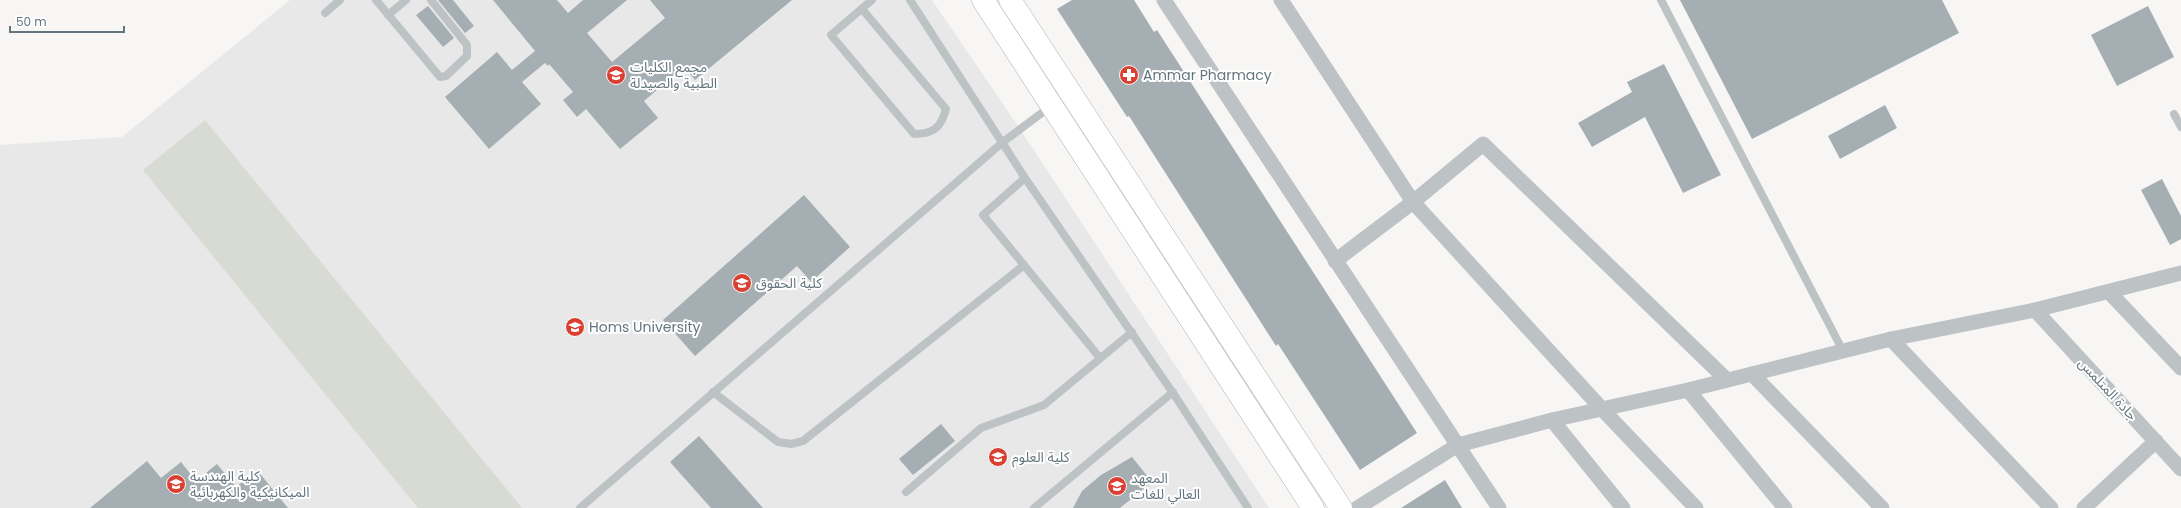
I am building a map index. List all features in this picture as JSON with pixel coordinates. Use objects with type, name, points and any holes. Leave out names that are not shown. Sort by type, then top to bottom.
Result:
[{"type":"highway","points":[[983,0],[1313,508]]},
{"type":"highway","points":[[1010,0],[1341,508]]},
{"type":"street","points":[[1164,0],[1499,508]]},
{"type":"street","points":[[1281,0],[1413,202],[1602,409],[1696,508]]},
{"type":"street","points":[[1335,261],[1413,202],[1483,144],[1727,380]]},
{"type":"street","points":[[1357,508],[1458,445],[1552,420],[1688,390],[1891,339],[2035,310],[2181,273]]},
{"type":"street","points":[[2109,292],[2181,368]]},
{"type":"street","name":"جادة المتلمس","points":[[2035,310],[2181,469]]},
{"type":"street","points":[[1891,339],[2051,508]]},
{"type":"street","points":[[1752,374],[1882,508]]},
{"type":"street","points":[[1688,390],[1785,508]]},
{"type":"street","points":[[1552,420],[1623,508]]},
{"type":"street","points":[[2084,508],[2156,441]]},
{"type":"lane","points":[[325,13],[340,0]]},
{"type":"lane","points":[[376,0],[440,77],[446,76],[467,56],[468,45],[431,0]]},
{"type":"lane","points":[[388,15],[406,0]]},
{"type":"lane","points":[[862,9],[946,110],[943,121],[928,134],[914,134],[831,35],[872,0]]},
{"type":"lane","points":[[910,0],[1025,178],[1173,392],[1248,508]]},
{"type":"lane","points":[[1661,0],[1843,351]]},
{"type":"lane","points":[[580,508],[1002,142],[1052,105]]},
{"type":"lane","points":[[2174,114],[2181,127]]},
{"type":"lane","points":[[1025,178],[983,215],[1100,358]]},
{"type":"lane","points":[[713,392],[778,442],[791,444],[803,441],[1024,265]]},
{"type":"lane","points":[[906,492],[981,428],[1044,405],[1132,332]]},
{"type":"lane","points":[[1034,508],[1173,392]]},
{"type":"shaded area","name":"Homs University","points":[[290,0],[932,0],[1020,129],[1269,508],[0,508],[0,145],[122,137]]},
{"type":"shaded area","points":[[205,120],[522,508],[418,508],[143,170]]},
{"type":"building","points":[[438,0],[453,0],[474,26],[465,33]]},
{"type":"building","name":"مجمع الكليات الطبية والصيدلة","points":[[493,0],[557,0],[568,13],[583,0],[627,0],[587,33],[612,62],[665,18],[650,0],[792,0],[695,80],[684,67],[644,101],[658,118],[620,149],[586,109],[577,117],[563,100],[573,92],[549,64],[548,66],[545,63],[522,82],[541,104],[489,149],[445,97],[497,52],[512,70],[535,51]]},
{"type":"building","points":[[1072,0],[1134,0],[1154,32],[1157,30],[1417,433],[1360,470],[1278,344],[1276,346],[1129,116],[1127,117],[1057,9]]},
{"type":"building","points":[[1680,0],[1942,0],[1959,33],[1752,139]]},
{"type":"building","points":[[428,6],[454,38],[443,47],[416,15]]},
{"type":"building","points":[[2148,6],[2174,57],[2117,86],[2091,35]]},
{"type":"building","points":[[1664,64],[1721,175],[1683,193],[1645,117],[1592,147],[1578,123],[1632,92],[1627,82]]},
{"type":"building","points":[[1885,105],[1897,128],[1840,159],[1828,136]]},
{"type":"building","points":[[2162,179],[2181,216],[2181,239],[2170,245],[2141,190]]},
{"type":"building","points":[[804,195],[850,247],[811,282],[797,266],[695,356],[663,320]]},
{"type":"building","points":[[941,424],[955,441],[913,475],[899,459]]},
{"type":"building","points":[[699,436],[763,508],[711,508],[670,462]]},
{"type":"building","name":"المعهد العالي للغات","points":[[1132,457],[1152,482],[1120,508],[1073,508],[1082,491],[1101,475]]},
{"type":"building","name":"كلية الهندسة الميكانيكية والكهربائية","points":[[147,461],[161,478],[181,462],[196,481],[217,464],[236,487],[257,470],[288,508],[90,508]]},
{"type":"building","points":[[1445,480],[1462,508],[1401,508]]},
{"type":"place","name":"مجمع الكليات الطبية والصيدلة","points":[[616,75]]},
{"type":"place","name":"Ammar Pharmacy","points":[[1129,75]]},
{"type":"place","name":"كلية الحقوق","points":[[742,283]]},
{"type":"place","name":"Homs University","points":[[575,327]]},
{"type":"place","name":"كلية العلوم","points":[[998,457]]},
{"type":"place","name":"كلية الهندسة الميكانيكية والكهربائية","points":[[176,484]]},
{"type":"place","name":"المعهد العالي للغات","points":[[1117,486]]}]
